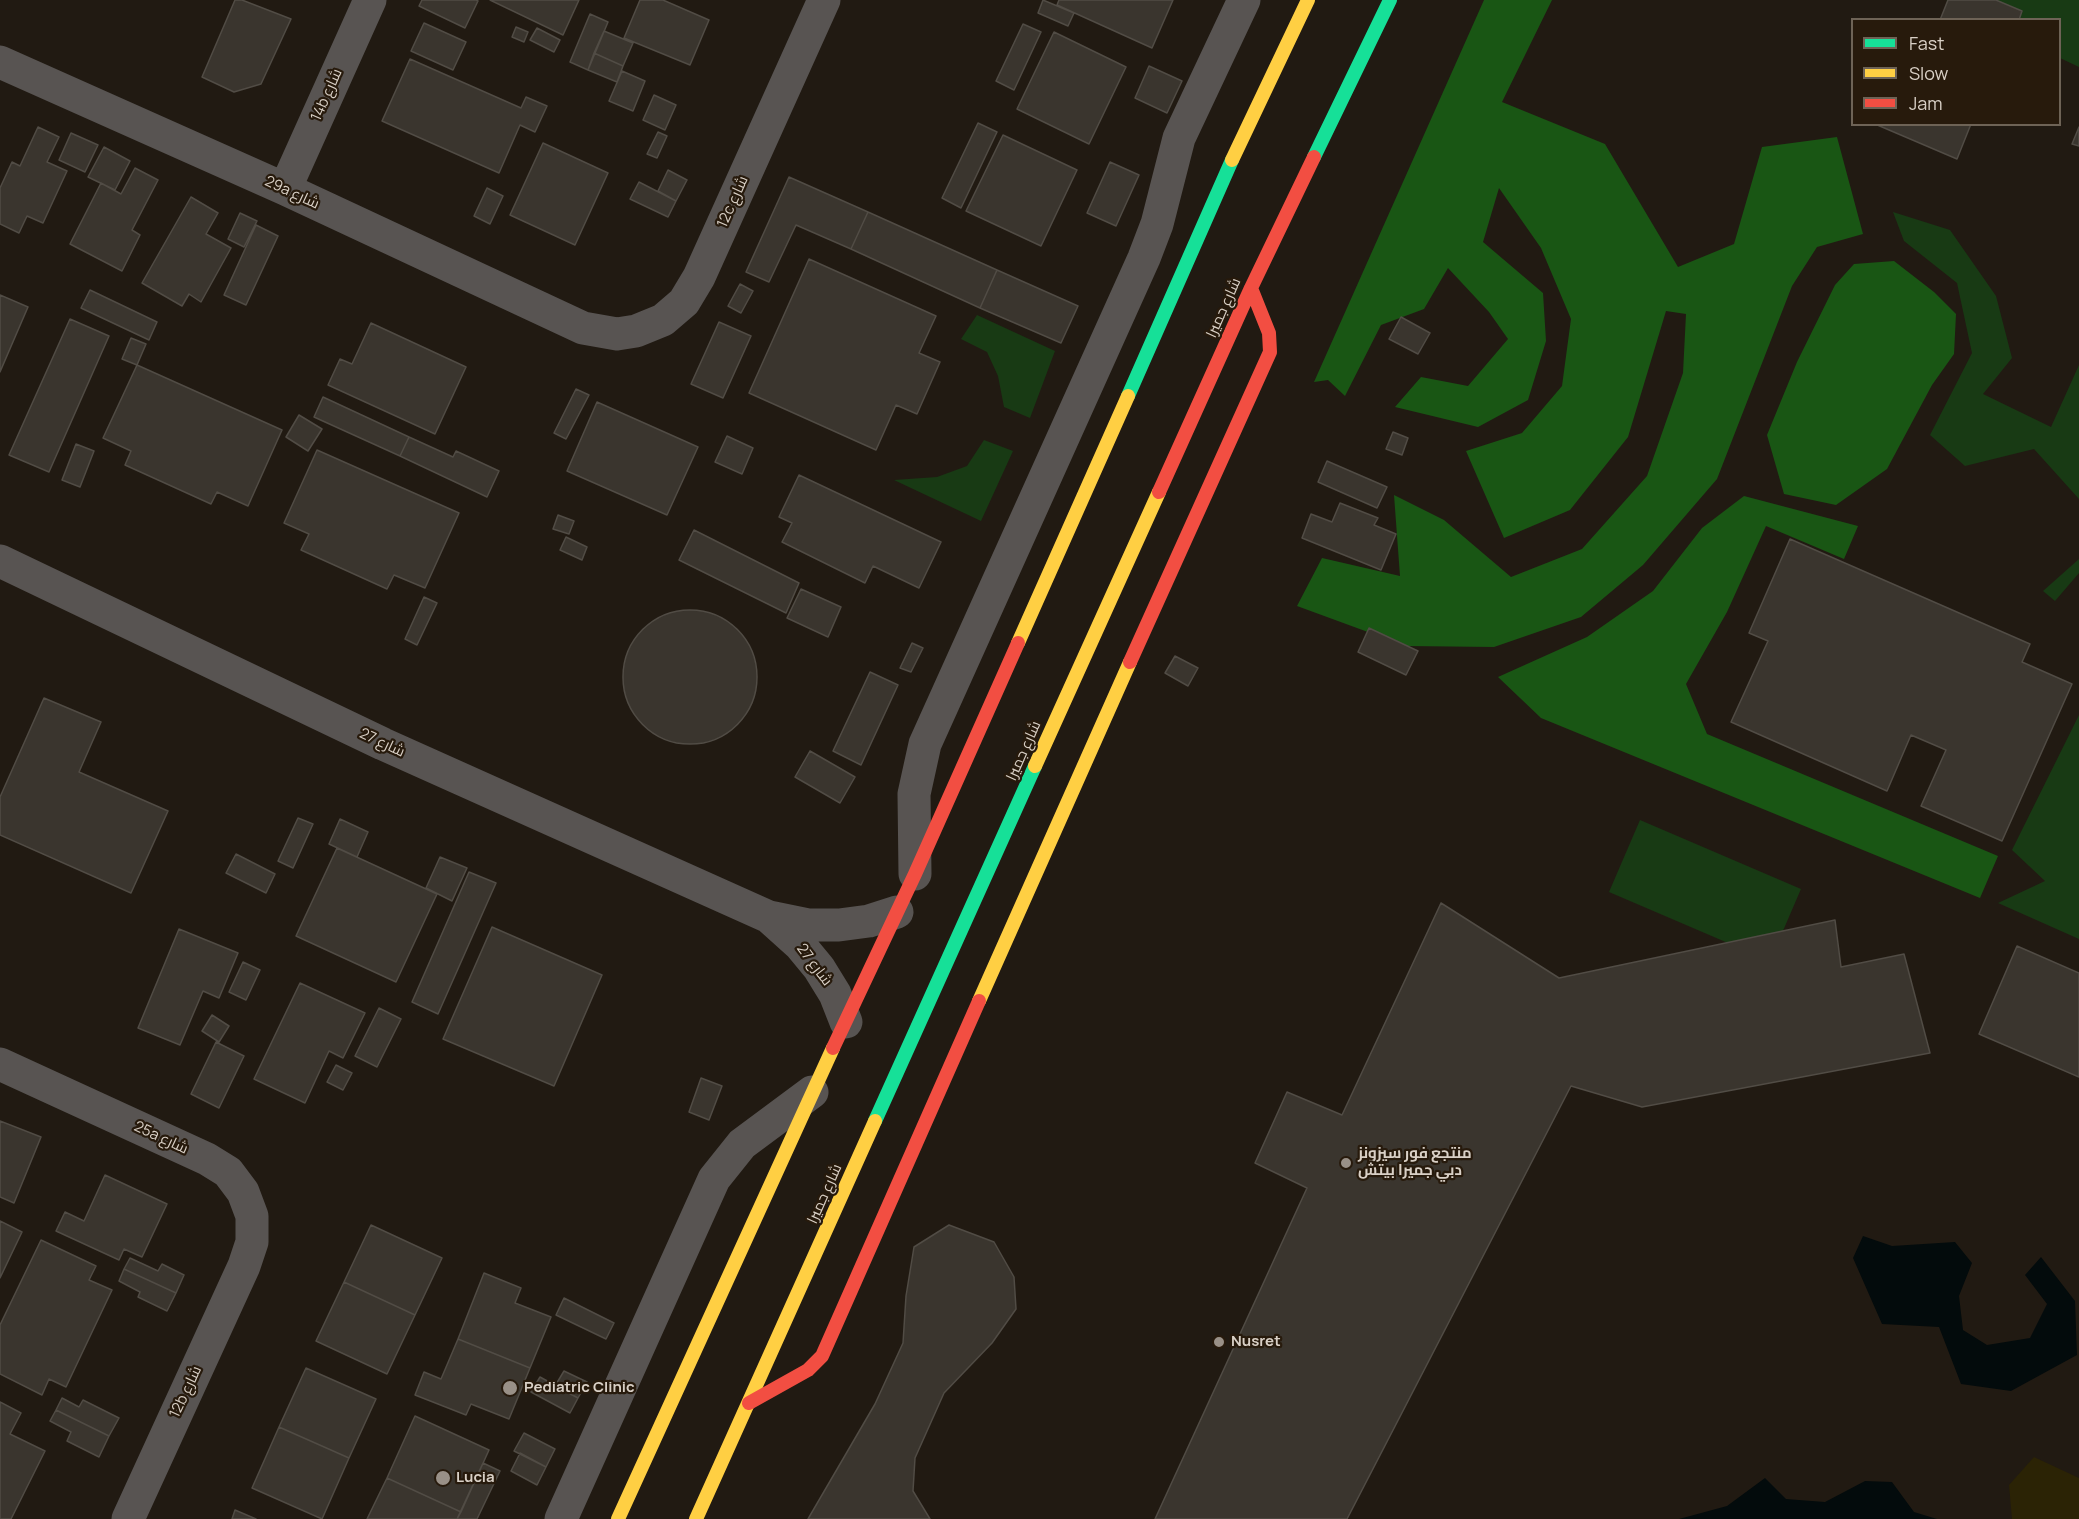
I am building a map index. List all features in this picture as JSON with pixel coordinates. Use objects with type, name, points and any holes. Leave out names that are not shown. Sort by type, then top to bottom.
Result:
[{"type":"main road","points":[[618,1519],[812,1092],[915,874],[1263,92],[1308,0]]},
{"type":"main road","name":"شارع جميرا","points":[[696,1519],[1251,288],[1390,0]]},
{"type":"main road","points":[[749,1403],[808,1370],[822,1356],[831,1339],[1073,787],[1266,364],[1270,352],[1269,333],[1251,288]]},
{"type":"main road","points":[[708,1496],[709,1519]]},
{"type":"street","name":"14b شارع","points":[[285,189],[370,0]]},
{"type":"street","name":"12c شارع","points":[[583,328],[617,334],[636,331],[663,320],[684,302],[699,277],[824,0]]},
{"type":"street","points":[[915,874],[914,794],[925,744],[1144,258],[1157,225],[1179,138],[1244,0]]},
{"type":"street","name":"29a شارع","points":[[0,62],[285,189],[583,328]]},
{"type":"street","name":"شارع 27","points":[[0,561],[383,744],[769,917],[808,925],[838,925],[869,921],[897,912]]},
{"type":"street","name":"شارع 27","points":[[769,917],[800,945],[819,968],[835,994],[846,1023]]},
{"type":"street","name":"25a شارع","points":[[0,1064],[207,1159],[228,1172],[243,1192],[252,1216],[252,1242],[244,1266]]},
{"type":"street","points":[[561,1519],[714,1179],[742,1144],[812,1092]]},
{"type":"street","name":"12b شارع","points":[[128,1519],[244,1266]]},
{"type":"green space","points":[[1484,0],[1552,0],[1502,102],[1605,144],[1678,267],[1734,244],[1762,147],[1837,137],[1863,234],[1817,247],[1792,286],[1717,479],[1643,565],[1581,617],[1494,647],[1406,646],[1297,606],[1322,558],[1400,576],[1394,495],[1444,520],[1511,577],[1582,549],[1647,476],[1683,373],[1686,314],[1666,311],[1628,437],[1570,510],[1504,538],[1466,451],[1522,433],[1562,386],[1571,319],[1541,248],[1499,188],[1483,242],[1543,293],[1546,341],[1528,400],[1478,427],[1395,407],[1421,377],[1468,386],[1508,339],[1489,312],[1448,268],[1424,309],[1381,325],[1345,396],[1328,380],[1314,382]]},
{"type":"green space","points":[[1946,0],[2079,0],[2079,67],[2061,58],[2061,18],[1982,18]]},
{"type":"green space","points":[[1893,212],[1950,230],[1996,296],[2012,358],[1983,394],[2051,427],[2079,365],[2079,499],[2034,449],[1965,466],[1930,435],[1972,353],[1957,283],[1904,241]]},
{"type":"green space","points":[[1894,261],[1934,292],[1956,314],[1954,354],[1932,385],[1887,469],[1836,505],[1784,494],[1767,435],[1797,362],[1835,285],[1854,264]]},
{"type":"green space","points":[[977,315],[1055,351],[1030,418],[1004,407],[998,376],[987,352],[961,339]]},
{"type":"green space","points":[[984,440],[1013,451],[981,521],[894,480],[937,477],[967,466]]},
{"type":"green space","points":[[1744,496],[1858,526],[1844,559],[1766,526],[1727,612],[1686,684],[1707,734],[1998,856],[1980,898],[1541,718],[1498,677],[1587,637],[1653,591],[1702,528]]},
{"type":"green space","points":[[2079,559],[2079,573],[2055,601],[2043,591]]},
{"type":"green space","points":[[2079,715],[2079,939],[1998,903],[2045,881],[2012,850]]},
{"type":"green space","points":[[1640,820],[1801,889],[1770,961],[1609,892]]},
{"type":"sand","points":[[2034,1457],[2079,1478],[2079,1519],[2012,1519],[2009,1485]]},
{"type":"shaded area","points":[[1863,1236],[1892,1246],[1955,1242],[1972,1263],[1959,1296],[1963,1330],[1987,1345],[2030,1338],[2047,1304],[2025,1275],[2041,1257],[2075,1301],[2077,1355],[2011,1391],[1961,1384],[1939,1327],[1882,1324],[1853,1258]]},
{"type":"shaded area","points":[[1765,1478],[1786,1499],[1825,1502],[1865,1481],[1892,1482],[1914,1512],[1937,1519],[1679,1519],[1727,1506]]},
{"type":"building","points":[[235,0],[242,0],[291,19],[261,84],[234,92],[202,77]]},
{"type":"building","points":[[422,0],[478,1],[465,28],[419,6]]},
{"type":"building","points":[[490,0],[579,0],[563,35]]},
{"type":"building","points":[[640,0],[663,0],[709,20],[690,65],[624,38]]},
{"type":"building","points":[[1043,0],[1074,13],[1068,26],[1038,13]]},
{"type":"building","points":[[1059,0],[1173,0],[1152,48],[1057,5]]},
{"type":"building","points":[[1948,0],[1996,0],[2022,11],[2020,18],[1941,18]]},
{"type":"building","points":[[590,14],[608,22],[588,70],[570,62]]},
{"type":"building","points":[[424,23],[466,42],[453,70],[411,51]]},
{"type":"building","points":[[1023,24],[1041,32],[1014,90],[996,81]]},
{"type":"building","points":[[516,27],[528,32],[524,42],[512,37]]},
{"type":"building","points":[[537,28],[560,40],[554,52],[530,40]]},
{"type":"building","points":[[604,31],[633,43],[623,66],[594,53]]},
{"type":"building","points":[[1054,32],[1126,67],[1089,144],[1017,109]]},
{"type":"building","points":[[594,53],[623,66],[617,82],[588,70]]},
{"type":"building","points":[[410,59],[521,108],[526,97],[547,106],[535,132],[520,125],[499,173],[382,121]]},
{"type":"building","points":[[1149,66],[1182,81],[1167,113],[1135,98]]},
{"type":"building","points":[[622,71],[645,81],[633,111],[609,101]]},
{"type":"building","points":[[654,95],[676,105],[665,130],[643,120]]},
{"type":"building","points":[[978,123],[997,132],[961,208],[942,198]]},
{"type":"building","points":[[1880,126],[1970,126],[1957,159]]},
{"type":"building","points":[[38,127],[59,137],[47,162],[67,171],[43,223],[27,216],[19,233],[0,224],[0,188],[12,162],[20,166]]},
{"type":"building","points":[[2079,127],[2079,146],[2072,144]]},
{"type":"building","points":[[658,132],[667,136],[657,158],[647,154]]},
{"type":"building","points":[[71,133],[98,145],[85,172],[59,160]]},
{"type":"building","points":[[1003,135],[1077,170],[1041,246],[966,211]]},
{"type":"building","points":[[543,143],[608,173],[575,245],[510,215]]},
{"type":"building","points":[[104,147],[130,161],[115,190],[88,177]]},
{"type":"building","points":[[1110,162],[1139,175],[1116,226],[1087,213]]},
{"type":"building","points":[[135,168],[158,180],[132,230],[140,235],[122,271],[70,244],[101,183],[121,194]]},
{"type":"building","points":[[668,170],[687,180],[676,201],[658,191]]},
{"type":"building","points":[[789,177],[868,212],[851,249],[796,225],[769,282],[746,272]]},
{"type":"building","points":[[639,182],[676,201],[668,217],[630,199]]},
{"type":"building","points":[[487,188],[503,196],[490,224],[474,216]]},
{"type":"building","points":[[191,197],[218,213],[206,234],[231,248],[201,302],[189,294],[182,306],[142,283]]},
{"type":"building","points":[[868,212],[997,270],[980,308],[851,249]]},
{"type":"building","points":[[240,213],[257,221],[244,247],[228,239]]},
{"type":"building","points":[[256,225],[278,236],[246,305],[224,295]]},
{"type":"building","points":[[809,259],[936,316],[919,353],[940,362],[917,414],[896,405],[876,450],[749,393]]},
{"type":"building","points":[[997,270],[1078,306],[1061,343],[980,308]]},
{"type":"building","points":[[740,284],[753,291],[741,313],[728,306]]},
{"type":"building","points":[[90,290],[157,322],[149,340],[81,308]]},
{"type":"building","points":[[0,295],[28,307],[0,372]]},
{"type":"building","points":[[1401,317],[1430,333],[1418,354],[1389,339]]},
{"type":"building","points":[[70,319],[109,336],[49,472],[9,455]]},
{"type":"building","points":[[719,322],[751,336],[723,398],[691,384]]},
{"type":"building","points":[[371,323],[466,367],[435,434],[328,385],[340,359],[352,364]]},
{"type":"building","points":[[131,338],[146,344],[137,365],[122,359]]},
{"type":"building","points":[[137,365],[282,430],[248,506],[217,492],[211,504],[125,465],[131,451],[103,438]]},
{"type":"building","points":[[576,389],[589,395],[566,439],[554,433]]},
{"type":"building","points":[[323,397],[409,437],[400,456],[314,417]]},
{"type":"building","points":[[597,402],[698,447],[667,515],[567,471]]},
{"type":"building","points":[[299,415],[322,429],[308,451],[286,437]]},
{"type":"building","points":[[1393,432],[1408,438],[1402,455],[1386,449]]},
{"type":"building","points":[[727,436],[753,448],[742,474],[715,462]]},
{"type":"building","points":[[409,437],[453,457],[456,451],[499,471],[487,497],[400,456]]},
{"type":"building","points":[[76,444],[94,451],[80,487],[62,480]]},
{"type":"building","points":[[317,450],[459,513],[425,588],[394,575],[387,589],[301,550],[309,534],[284,523]]},
{"type":"building","points":[[1327,461],[1387,487],[1377,508],[1318,482]]},
{"type":"building","points":[[799,475],[941,542],[919,588],[873,566],[865,583],[782,542],[792,523],[779,517]]},
{"type":"building","points":[[1340,503],[1378,518],[1374,525],[1396,534],[1381,570],[1302,538],[1311,514],[1332,522]]},
{"type":"building","points":[[558,515],[574,521],[569,534],[553,529]]},
{"type":"building","points":[[694,530],[799,583],[786,613],[679,560]]},
{"type":"building","points":[[566,537],[587,547],[582,560],[560,550]]},
{"type":"building","points":[[1790,539],[2030,644],[2022,662],[2072,684],[2002,841],[1921,806],[1946,750],[1911,735],[1887,791],[1731,722],[1768,641],[1749,633]]},
{"type":"building","points":[[801,589],[841,607],[828,637],[787,618]]},
{"type":"building","points":[[424,597],[437,603],[417,645],[405,639]]},
{"type":"building","points":[[690,610],[715,616],[737,630],[751,652],[757,677],[751,702],[737,724],[715,738],[690,744],[665,738],[643,724],[629,702],[623,677],[629,652],[643,630],[665,616]]},
{"type":"building","points":[[1369,628],[1418,651],[1406,675],[1358,652]]},
{"type":"building","points":[[912,643],[923,648],[911,672],[900,668]]},
{"type":"building","points":[[1175,656],[1198,668],[1188,686],[1165,673]]},
{"type":"building","points":[[870,672],[898,685],[861,765],[833,751]]},
{"type":"building","points":[[44,698],[101,722],[79,772],[168,811],[131,893],[0,835],[0,797]]},
{"type":"building","points":[[810,751],[855,777],[840,803],[795,777]]},
{"type":"building","points":[[298,818],[313,824],[293,868],[278,861]]},
{"type":"building","points":[[340,819],[368,832],[357,857],[329,844]]},
{"type":"building","points":[[337,848],[437,894],[396,982],[296,936]]},
{"type":"building","points":[[236,854],[275,874],[266,893],[226,873]]},
{"type":"building","points":[[440,857],[467,868],[452,901],[426,888]]},
{"type":"building","points":[[469,872],[496,883],[438,1014],[412,1002]]},
{"type":"building","points":[[1441,903],[1559,978],[1835,920],[1841,967],[1904,954],[1930,1053],[1642,1107],[1571,1086],[1347,1519],[1155,1519],[1307,1188],[1255,1163],[1287,1092],[1342,1115]]},
{"type":"building","points":[[492,927],[602,975],[554,1086],[443,1039]]},
{"type":"building","points":[[179,929],[238,953],[219,998],[203,991],[180,1045],[138,1028]]},
{"type":"building","points":[[2017,946],[2079,973],[2079,1077],[1979,1034]]},
{"type":"building","points":[[243,962],[260,970],[246,1000],[229,992]]},
{"type":"building","points":[[300,983],[365,1013],[343,1058],[329,1051],[305,1103],[254,1079]]},
{"type":"building","points":[[379,1008],[401,1019],[377,1067],[355,1056]]},
{"type":"building","points":[[212,1015],[229,1026],[219,1042],[202,1031]]},
{"type":"building","points":[[216,1042],[244,1056],[219,1108],[191,1094]]},
{"type":"building","points":[[336,1065],[352,1073],[343,1090],[327,1082]]},
{"type":"building","points":[[701,1078],[722,1086],[709,1120],[689,1112]]},
{"type":"building","points":[[0,1121],[41,1137],[14,1203],[0,1197]]},
{"type":"building","points":[[105,1175],[167,1204],[142,1257],[124,1249],[119,1260],[56,1231],[65,1212],[84,1221]]},
{"type":"building","points":[[0,1221],[22,1232],[0,1278]]},
{"type":"building","points":[[371,1225],[442,1258],[415,1315],[344,1282]]},
{"type":"building","points":[[949,1225],[994,1242],[1014,1277],[1016,1309],[992,1343],[944,1393],[915,1458],[913,1491],[930,1519],[808,1519],[875,1404],[903,1343],[906,1296],[914,1247]]},
{"type":"building","points":[[41,1240],[96,1266],[89,1280],[112,1290],[66,1387],[49,1379],[42,1395],[0,1374],[0,1325]]},
{"type":"building","points":[[130,1258],[158,1271],[162,1264],[184,1275],[176,1293],[124,1269]]},
{"type":"building","points":[[124,1269],[176,1293],[167,1311],[138,1297],[140,1292],[119,1281]]},
{"type":"building","points":[[484,1273],[521,1288],[515,1303],[551,1317],[530,1368],[458,1339]]},
{"type":"building","points":[[344,1282],[415,1315],[387,1374],[316,1341]]},
{"type":"building","points":[[564,1298],[614,1323],[606,1339],[556,1315]]},
{"type":"building","points":[[458,1339],[530,1368],[509,1419],[471,1404],[466,1415],[415,1395],[424,1372],[441,1379]]},
{"type":"building","points":[[306,1368],[376,1399],[349,1458],[279,1427]]},
{"type":"building","points":[[564,1371],[587,1382],[578,1398],[555,1386]]},
{"type":"building","points":[[540,1377],[578,1398],[570,1413],[531,1392]]},
{"type":"building","points":[[62,1398],[79,1407],[83,1400],[119,1418],[109,1436],[56,1410]]},
{"type":"building","points":[[0,1402],[21,1413],[10,1434],[45,1451],[11,1519],[0,1519]]},
{"type":"building","points":[[56,1410],[109,1436],[99,1457],[67,1441],[71,1432],[50,1421]]},
{"type":"building","points":[[415,1416],[489,1450],[461,1512],[387,1478]]},
{"type":"building","points":[[279,1427],[349,1458],[322,1519],[252,1488]]},
{"type":"building","points":[[524,1433],[555,1449],[546,1467],[514,1451]]},
{"type":"building","points":[[520,1453],[546,1467],[537,1485],[511,1471]]},
{"type":"building","points":[[483,1463],[500,1471],[477,1519],[457,1519]]},
{"type":"building","points":[[387,1478],[461,1512],[457,1519],[367,1519]]},
{"type":"building","points":[[235,1510],[256,1519],[232,1519]]},
{"type":"traffic: fast","points":[[1314,157],[1390,0]]},
{"type":"traffic: fast","points":[[1128,396],[1232,160]]},
{"type":"traffic: fast","points":[[875,1121],[1035,766]]},
{"type":"traffic: slow","points":[[1232,160],[1308,0]]},
{"type":"traffic: slow","points":[[1018,643],[1128,396]]},
{"type":"traffic: slow","points":[[1035,766],[1159,492]]},
{"type":"traffic: slow","points":[[979,1001],[1130,662]]},
{"type":"traffic: slow","points":[[618,1519],[833,1048]]},
{"type":"traffic: slow","points":[[696,1519],[875,1121]]},
{"type":"traffic: jam","points":[[1159,492],[1251,288],[1314,157]]},
{"type":"traffic: jam","points":[[1130,662],[1270,352],[1269,333],[1251,288]]},
{"type":"traffic: jam","points":[[833,1048],[915,874],[1018,643]]},
{"type":"traffic: jam","points":[[749,1403],[808,1370],[822,1356],[979,1001]]},
{"type":"place","name":"منتجع فور سيزونز دبي جميرا بيتش","points":[[1346,1163]]},
{"type":"place","name":"Nusret","points":[[1219,1342]]},
{"type":"place","name":"Pediatric Clinic","points":[[510,1388]]},
{"type":"place","name":"Lucia","points":[[443,1478]]}]
